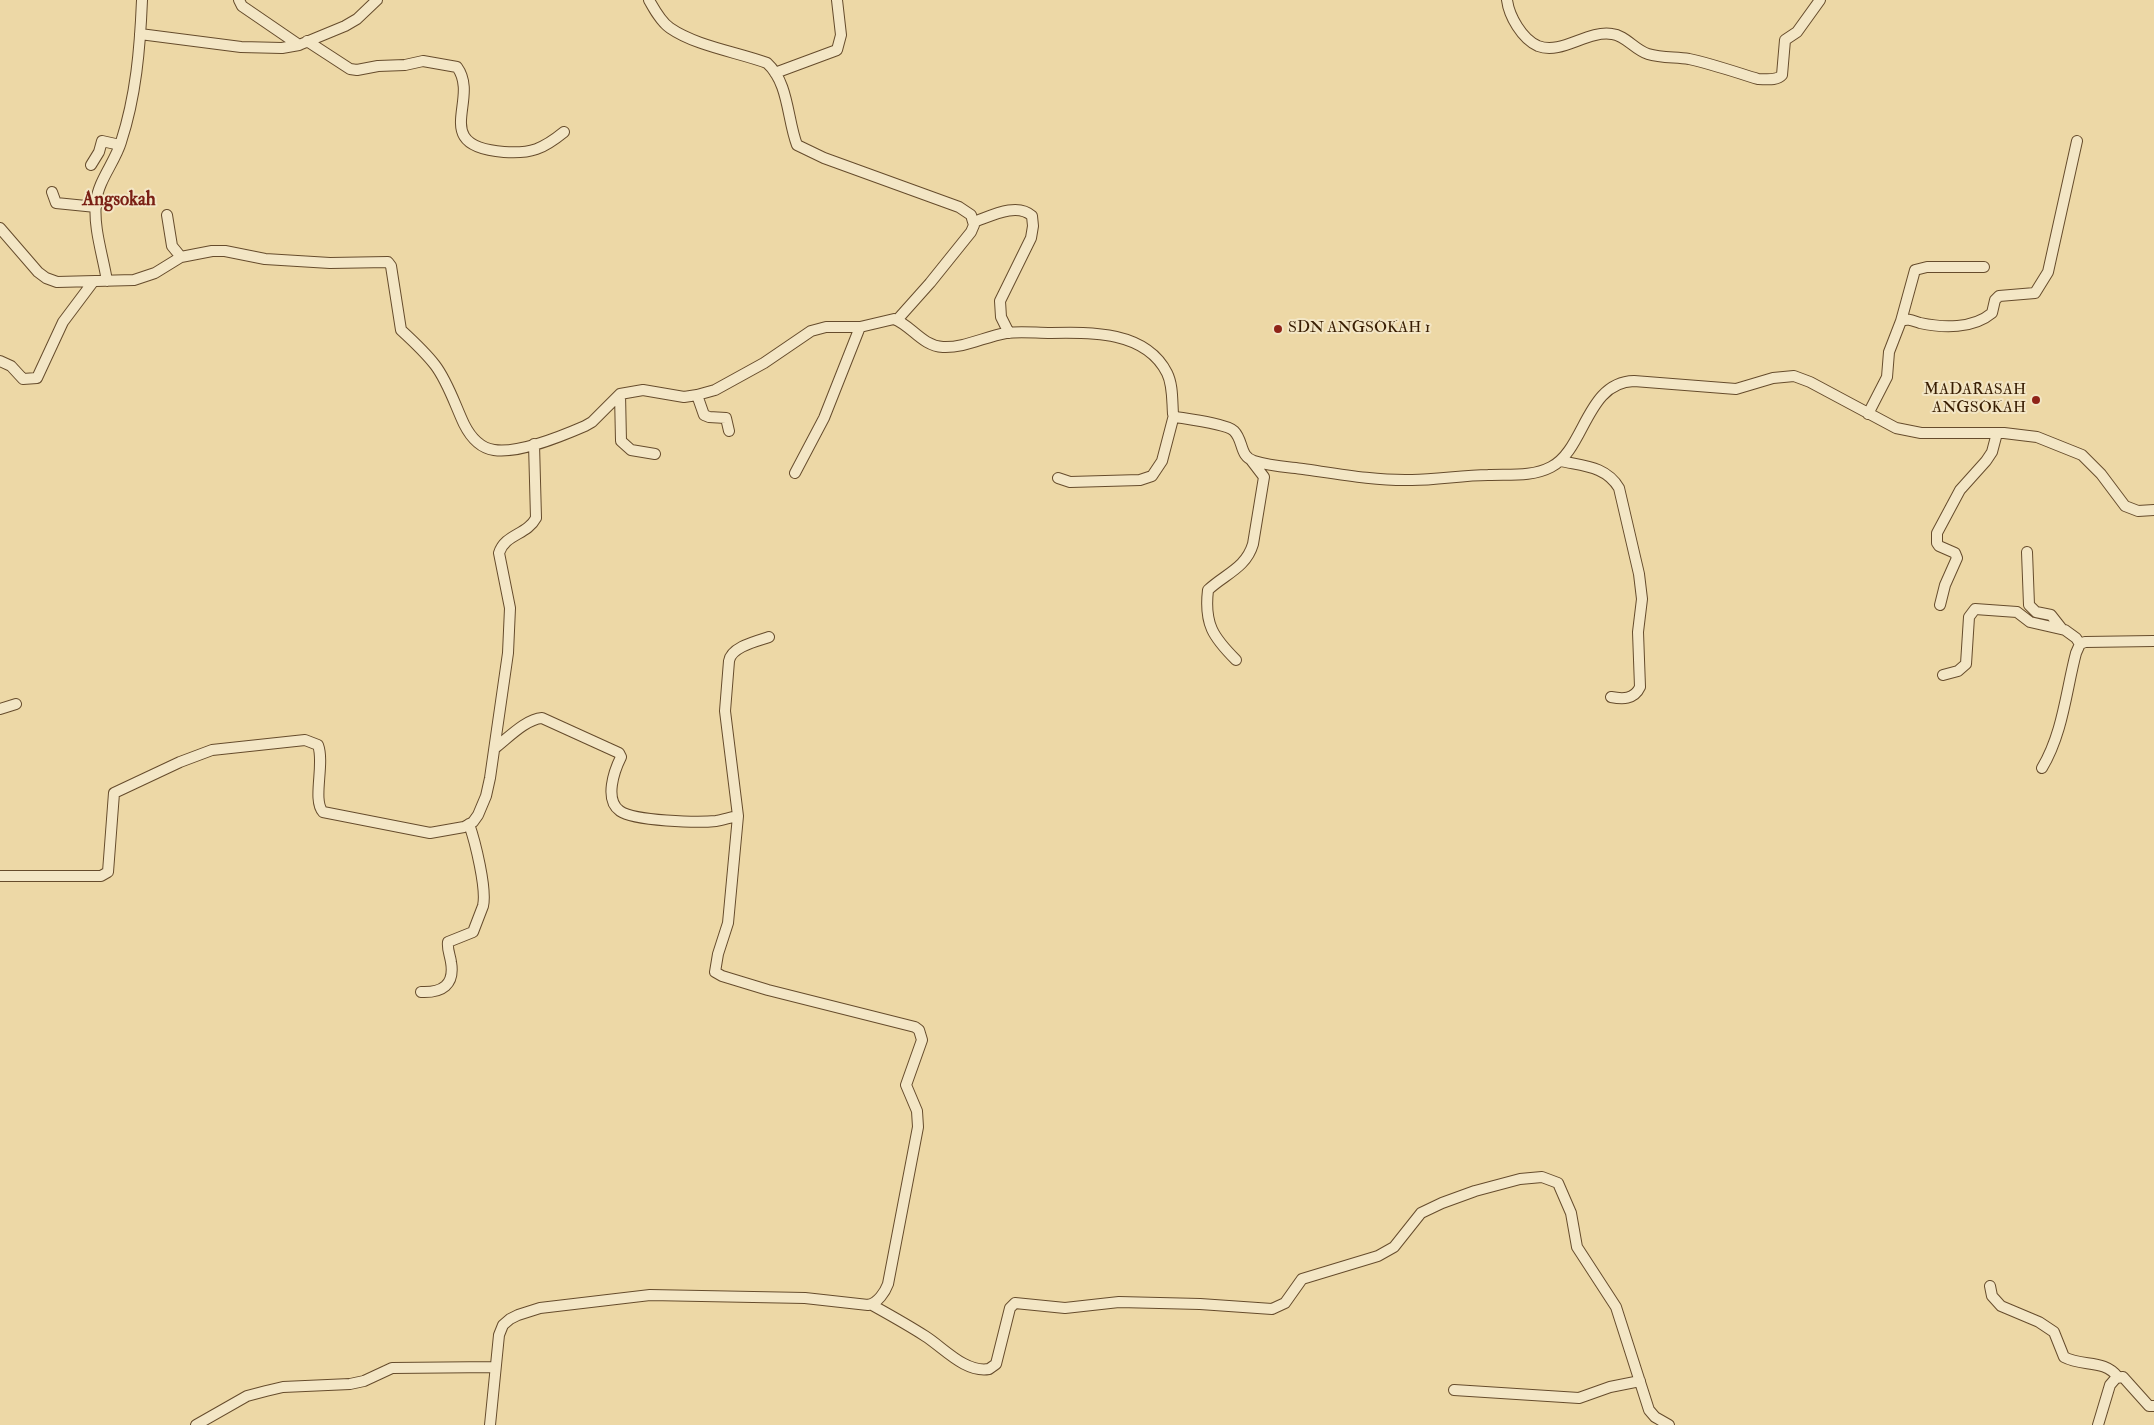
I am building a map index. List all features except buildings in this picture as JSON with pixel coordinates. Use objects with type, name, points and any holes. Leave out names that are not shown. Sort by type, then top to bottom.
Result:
[{"type":"street","points":[[107,281],[96,207],[99,189],[120,145],[135,88],[142,0]]},
{"type":"street","points":[[239,0],[242,6],[350,69],[357,70],[378,66],[405,65],[423,60],[457,67],[463,78],[461,125],[466,140],[477,148],[506,152],[538,150],[564,132]]},
{"type":"street","points":[[140,34],[258,48],[282,48],[303,43],[357,19],[376,0]]},
{"type":"street","points":[[649,0],[669,28],[699,42],[767,63],[775,72],[781,86],[797,145],[824,158],[959,207],[971,215],[974,222],[971,232],[897,320]]},
{"type":"street","points":[[775,72],[837,50],[841,35],[837,0]]},
{"type":"street","points":[[1507,0],[1520,31],[1527,39],[1540,46],[1560,46],[1588,36],[1612,34],[1620,36],[1644,53],[1657,57],[1690,60],[1767,80],[1781,77],[1784,65],[1785,40],[1798,32],[1820,0]]},
{"type":"street","points":[[91,165],[99,152],[102,141],[120,145]]},
{"type":"street","points":[[1901,321],[1910,320],[1925,324],[1960,326],[1989,315],[1995,300],[1999,296],[2035,293],[2051,265],[2077,141]]},
{"type":"street","points":[[52,192],[56,203],[96,207]]},
{"type":"street","points":[[974,222],[1003,212],[1016,210],[1028,212],[1032,216],[1031,238],[1000,301],[1001,317],[1009,333]]},
{"type":"street","points":[[167,215],[172,246],[182,257]]},
{"type":"street","points":[[0,228],[38,272],[46,278],[57,282],[134,280],[147,277],[182,257],[202,252],[225,251],[265,259],[330,264],[388,262],[392,270],[394,299],[400,330],[411,338],[435,366],[472,437],[482,446],[494,450],[510,450],[534,444],[586,426],[620,394],[643,390],[690,397],[714,390],[764,362],[812,331],[826,327],[860,327],[890,319],[897,320],[919,337],[939,347],[963,345],[1009,333],[1095,332],[1114,336],[1148,350],[1157,359],[1168,376],[1171,385],[1174,415],[1162,461],[1152,476],[1140,480],[1070,482],[1058,478]]},
{"type":"street","points":[[1868,414],[1887,377],[1889,352],[1901,321],[1915,270],[1984,267]]},
{"type":"street","points":[[57,282],[76,276]]},
{"type":"street","points":[[0,361],[11,366],[22,379],[37,378],[63,322],[93,282]]},
{"type":"street","points":[[796,473],[824,418],[860,327]]},
{"type":"street","points":[[1251,460],[1316,471],[1412,480],[1488,475],[1522,475],[1546,470],[1561,461],[1601,397],[1606,392],[1630,381],[1736,390],[1773,378],[1794,376],[1810,382],[1890,426],[1921,433],[1997,433],[2037,437],[2076,451],[2096,469],[2125,506],[2138,511],[2154,510]]},
{"type":"street","points":[[620,394],[621,440],[631,450],[655,454]]},
{"type":"street","points":[[697,396],[704,415],[726,418],[730,430]]},
{"type":"street","points":[[1174,415],[1229,428],[1237,435],[1244,455],[1251,460],[1264,477],[1257,530],[1251,553],[1238,568],[1208,590],[1207,617],[1212,633],[1236,660]]},
{"type":"street","points":[[1940,605],[1945,585],[1957,558],[1955,554],[1939,546],[1937,543],[1937,533],[1960,490],[1992,452],[1997,433]]},
{"type":"street","points":[[0,876],[101,876],[106,874],[108,872],[110,854],[114,793],[195,756],[212,750],[242,746],[305,740],[318,745],[322,755],[319,804],[323,812],[420,832],[441,832],[469,824],[478,815],[486,796],[495,748],[508,653],[510,608],[499,553],[502,546],[510,538],[527,530],[536,518],[534,444]]},
{"type":"street","points":[[1561,461],[1600,470],[1614,480],[1619,488],[1637,565],[1642,599],[1638,632],[1640,687],[1636,694],[1631,697],[1622,699],[1611,697]]},
{"type":"street","points":[[2027,552],[2029,605],[2036,612],[2051,614],[2062,629]]},
{"type":"street","points":[[1943,675],[1958,671],[1966,664],[1969,618],[1975,609],[2017,612],[2030,622],[2062,629],[2076,638],[2080,644]]},
{"type":"street","points":[[768,637],[734,652],[730,656],[725,711],[738,816],[728,923],[718,954],[715,972],[722,976],[768,990],[915,1027],[919,1030],[922,1040],[906,1084],[917,1111],[918,1127],[888,1284],[883,1294],[872,1304]]},
{"type":"street","points":[[2042,768],[2056,739],[2076,653],[2080,644],[2085,642],[2154,641]]},
{"type":"street","points":[[0,709],[16,704]]},
{"type":"street","points":[[495,748],[529,722],[536,718],[542,718],[619,753],[621,757],[614,770],[611,785],[616,806],[620,811],[646,818],[682,821],[715,821],[738,816]]},
{"type":"street","points":[[421,992],[436,992],[444,989],[448,984],[451,965],[448,942],[473,932],[482,907],[484,899],[478,858],[469,824]]},
{"type":"street","points":[[490,1425],[498,1335],[503,1325],[518,1315],[540,1308],[650,1294],[805,1298],[872,1304],[926,1336],[957,1360],[985,1369],[996,1364],[1010,1308],[1015,1303],[1065,1308],[1119,1302],[1200,1304],[1272,1309],[1285,1302],[1302,1279],[1384,1254],[1394,1247],[1426,1210],[1475,1191],[1520,1179],[1542,1177],[1561,1187],[1571,1213],[1577,1247],[1616,1306],[1649,1410],[1655,1417],[1669,1425]]},
{"type":"street","points":[[1990,1286],[1992,1296],[2001,1306],[2039,1322],[2054,1332],[2058,1337],[2064,1357],[2076,1362],[2102,1364],[2118,1377],[2126,1379],[2149,1406],[2154,1406]]},
{"type":"street","points":[[196,1425],[247,1396],[266,1391],[283,1388],[350,1384],[364,1381],[392,1368],[494,1367]]},
{"type":"street","points":[[2098,1425],[2111,1382],[2118,1377]]},
{"type":"street","points":[[1454,1390],[1579,1398],[1610,1387],[1640,1381]]},
{"type":"place","name":"SDN ANGSOKAH 1","points":[[1278,329]]},
{"type":"place","name":"MADARASAH ANGSOKAH","points":[[2036,400]]},
{"type":"district","name":"Angsokah","points":[[119,201]]}]
